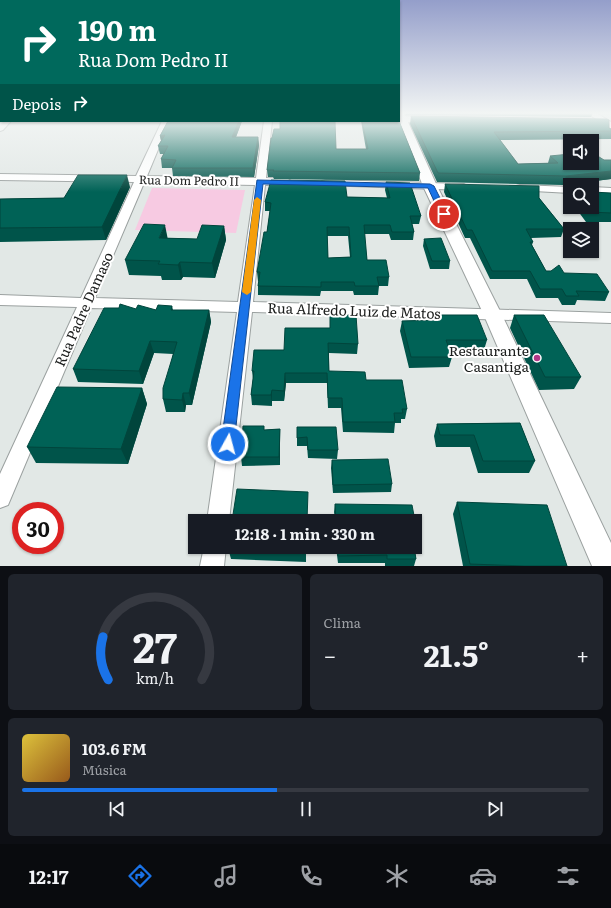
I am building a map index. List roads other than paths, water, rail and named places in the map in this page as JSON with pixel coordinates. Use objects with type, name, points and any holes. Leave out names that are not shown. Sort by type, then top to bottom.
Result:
[{"type":"main road","points":[[410,139],[430,186],[492,314],[607,566]]},
{"type":"street","name":"Rua Padre Damaso","points":[[0,498],[158,139]]},
{"type":"street","points":[[219,514],[266,139]]},
{"type":"street","name":"Rua Dom Pedro II","points":[[0,177],[298,183]]},
{"type":"street","points":[[314,183],[477,187]]},
{"type":"street","points":[[508,188],[563,190]]},
{"type":"street","points":[[599,190],[611,191]]},
{"type":"street","name":"Rua Alfredo Luiz de Matos","points":[[0,300],[611,318]]},
{"type":"street","points":[[212,566],[214,554]]},
{"type":"place","name":"Restaurante Casantiga","points":[[537,358]]}]
